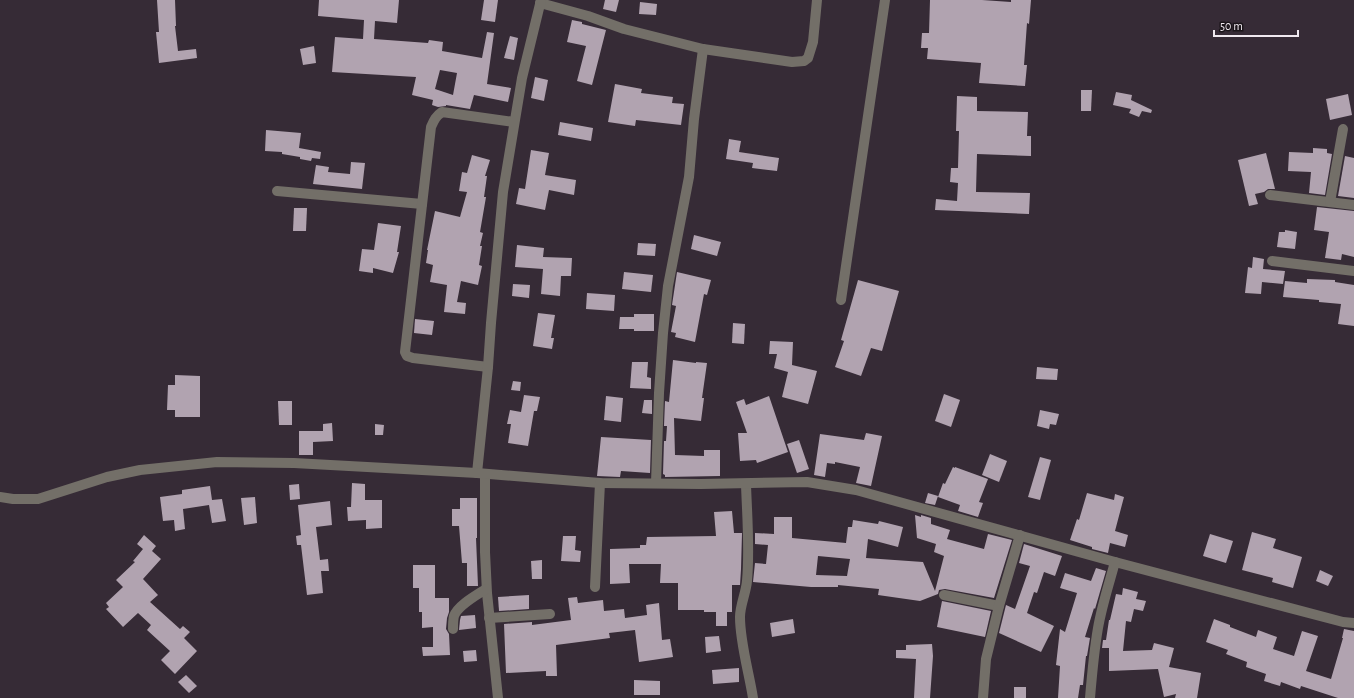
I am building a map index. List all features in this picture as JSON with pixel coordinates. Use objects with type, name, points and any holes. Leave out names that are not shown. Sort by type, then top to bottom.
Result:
[{"type":"street","points":[[498,698],[486,588],[481,474],[491,322],[503,192],[522,78],[541,1],[624,29],[704,49],[792,62],[804,61],[808,58],[813,42],[817,0]]},
{"type":"street","points":[[841,300],[885,0]]},
{"type":"street","points":[[656,483],[659,393],[667,294],[689,177],[694,119],[704,49]]},
{"type":"street","points":[[488,367],[413,358],[405,354],[431,127],[437,115],[442,112],[514,122]]},
{"type":"street","points":[[1330,202],[1344,130]]},
{"type":"street","points":[[277,191],[422,204]]},
{"type":"street","points":[[1270,195],[1354,205]]},
{"type":"street","points":[[1272,261],[1354,271]]},
{"type":"street","points":[[0,497],[13,499],[38,499],[107,477],[140,470],[217,462],[294,463],[481,474],[600,483],[746,484],[807,482],[856,490],[1115,562],[1354,624]]},
{"type":"street","points":[[595,587],[600,483]]},
{"type":"street","points":[[746,484],[748,568],[747,583],[740,615],[741,631],[753,698]]},
{"type":"street","points":[[983,698],[986,659],[999,606],[1020,535]]},
{"type":"street","points":[[1090,698],[1098,627],[1115,562]]},
{"type":"street","points":[[453,629],[454,616],[457,612],[466,602],[486,588]]},
{"type":"street","points":[[944,595],[999,606]]},
{"type":"street","points":[[489,618],[550,614]]},
{"type":"building","points":[[157,0],[175,0],[175,26],[178,51],[196,49],[197,58],[159,63],[156,32],[159,32]]},
{"type":"building","points":[[319,0],[399,0],[397,23],[375,21],[374,39],[428,43],[429,40],[443,42],[442,51],[482,58],[487,32],[494,33],[487,84],[511,88],[508,102],[474,95],[470,109],[446,105],[438,107],[432,105],[433,100],[412,95],[416,77],[332,72],[335,37],[363,39],[364,20],[318,16]],"holes":[[[440,70],[457,73],[453,95],[435,89]]]},
{"type":"building","points":[[484,0],[498,0],[495,22],[481,20]]},
{"type":"building","points":[[605,0],[619,0],[616,12],[603,9]]},
{"type":"building","points":[[930,0],[982,0],[1011,2],[1011,0],[1031,0],[1029,24],[1027,23],[1024,65],[1027,65],[1025,86],[979,83],[981,63],[927,59],[928,48],[921,48],[922,33],[929,33]]},
{"type":"building","points":[[640,2],[657,4],[656,15],[639,14]]},
{"type":"building","points":[[572,20],[606,30],[592,85],[577,81],[586,46],[567,42]]},
{"type":"building","points":[[510,36],[518,38],[514,60],[504,58]]},
{"type":"building","points":[[314,46],[316,63],[303,65],[300,49]]},
{"type":"building","points":[[535,77],[548,80],[544,101],[531,98]]},
{"type":"building","points":[[615,84],[642,89],[641,93],[673,97],[672,103],[684,104],[681,125],[636,120],[635,126],[608,122]]},
{"type":"building","points":[[1081,90],[1092,90],[1091,111],[1081,111]]},
{"type":"building","points":[[1116,92],[1132,95],[1131,100],[1152,110],[1151,113],[1142,111],[1139,117],[1129,113],[1131,109],[1113,105]]},
{"type":"building","points":[[1348,94],[1352,115],[1330,120],[1326,99]]},
{"type":"building","points":[[957,96],[977,97],[977,111],[1028,112],[1027,136],[1031,136],[1031,156],[977,154],[976,192],[1030,193],[1029,214],[935,210],[936,199],[957,201],[958,183],[950,182],[951,168],[958,168],[959,131],[956,131]]},
{"type":"building","points":[[560,122],[593,128],[591,141],[558,135]]},
{"type":"building","points":[[266,130],[301,133],[299,148],[321,152],[320,159],[312,158],[311,161],[300,159],[300,157],[282,154],[282,152],[265,151]]},
{"type":"building","points":[[729,139],[741,141],[739,152],[779,158],[777,171],[752,168],[753,163],[726,159]]},
{"type":"building","points":[[1313,148],[1327,149],[1327,153],[1332,154],[1325,195],[1309,193],[1311,172],[1288,171],[1289,152],[1313,153]]},
{"type":"building","points":[[531,150],[549,153],[545,175],[576,180],[574,195],[549,190],[545,210],[516,204],[519,188],[525,189]]},
{"type":"building","points":[[1266,153],[1275,189],[1268,189],[1264,192],[1255,194],[1258,204],[1249,206],[1238,160]]},
{"type":"building","points":[[472,155],[490,160],[485,176],[487,176],[484,197],[486,197],[480,232],[483,233],[480,246],[482,246],[479,265],[482,266],[478,285],[461,281],[457,302],[466,303],[465,314],[444,312],[447,285],[430,282],[433,265],[426,263],[427,250],[435,211],[460,217],[467,192],[459,191],[462,172],[467,173]]},
{"type":"building","points":[[1345,156],[1354,158],[1354,198],[1338,196]]},
{"type":"building","points":[[351,162],[365,163],[362,189],[313,184],[316,165],[329,167],[328,172],[350,174]]},
{"type":"building","points":[[1317,207],[1354,211],[1354,257],[1342,254],[1341,260],[1325,258],[1329,232],[1314,230]]},
{"type":"building","points":[[294,208],[307,208],[306,231],[293,231]]},
{"type":"building","points":[[378,223],[401,226],[397,252],[399,252],[393,273],[373,268],[373,273],[359,271],[362,249],[374,250]]},
{"type":"building","points":[[1285,230],[1297,232],[1295,249],[1277,247],[1279,232],[1285,232]]},
{"type":"building","points":[[694,235],[721,242],[717,256],[691,249]]},
{"type":"building","points":[[638,243],[656,244],[655,256],[637,255]]},
{"type":"building","points":[[517,245],[544,248],[543,257],[572,258],[571,276],[561,276],[560,296],[541,294],[543,269],[515,267]]},
{"type":"building","points":[[1253,257],[1264,259],[1263,269],[1285,271],[1283,284],[1262,282],[1261,294],[1245,293],[1248,267],[1252,268]]},
{"type":"building","points":[[624,272],[653,275],[651,292],[622,289]]},
{"type":"building","points":[[677,272],[711,280],[707,295],[704,294],[695,342],[675,337],[676,333],[671,332],[676,306],[672,305]]},
{"type":"building","points":[[1307,279],[1335,280],[1335,282],[1354,285],[1354,326],[1338,324],[1341,304],[1319,302],[1319,300],[1283,297],[1285,281],[1307,283]]},
{"type":"building","points":[[858,280],[899,291],[882,351],[871,348],[861,376],[835,367],[844,341],[841,340]]},
{"type":"building","points":[[513,284],[530,285],[529,298],[512,296]]},
{"type":"building","points":[[587,293],[615,295],[614,311],[586,309]]},
{"type":"building","points":[[538,313],[555,315],[551,338],[554,338],[552,349],[533,346]]},
{"type":"building","points":[[634,314],[654,314],[654,331],[619,329],[620,317],[634,317]]},
{"type":"building","points":[[415,319],[434,321],[432,335],[414,333]]},
{"type":"building","points":[[733,323],[745,324],[744,344],[732,343]]},
{"type":"building","points":[[770,341],[793,342],[792,365],[817,371],[808,404],[782,397],[788,372],[774,368],[777,354],[769,354]]},
{"type":"building","points":[[673,360],[707,363],[702,398],[704,398],[701,421],[674,418],[675,455],[704,456],[704,450],[720,450],[720,476],[665,477],[663,474],[664,441],[666,441],[667,426],[664,426],[665,401],[669,402]]},
{"type":"building","points":[[632,362],[648,362],[647,377],[651,378],[651,389],[630,388]]},
{"type":"building","points":[[1037,367],[1058,369],[1057,380],[1036,379]]},
{"type":"building","points":[[175,375],[200,376],[200,417],[175,417],[175,410],[167,410],[168,385],[175,385]]},
{"type":"building","points":[[513,381],[521,382],[520,391],[511,390]]},
{"type":"building","points":[[944,394],[960,400],[951,427],[935,421]]},
{"type":"building","points":[[524,395],[540,397],[537,411],[534,411],[528,446],[508,443],[511,424],[507,424],[510,410],[521,412]]},
{"type":"building","points":[[606,396],[623,398],[621,422],[604,420]]},
{"type":"building","points":[[769,396],[788,452],[757,463],[756,460],[740,461],[738,433],[747,433],[736,402],[744,399],[746,405]]},
{"type":"building","points":[[644,400],[652,400],[652,414],[642,413]]},
{"type":"building","points":[[278,401],[292,401],[292,425],[279,425]]},
{"type":"building","points":[[1040,410],[1059,414],[1056,425],[1050,424],[1049,429],[1037,426]]},
{"type":"building","points":[[332,423],[333,441],[313,442],[313,455],[299,455],[299,431],[323,431],[323,424]]},
{"type":"building","points":[[375,424],[384,425],[383,435],[375,435]]},
{"type":"building","points":[[866,433],[882,436],[871,486],[856,483],[860,467],[835,462],[835,464],[827,463],[825,477],[814,475],[820,434],[864,440]]},
{"type":"building","points":[[601,437],[651,440],[650,473],[621,471],[620,477],[597,476]]},
{"type":"building","points":[[799,440],[809,469],[797,473],[787,444]]},
{"type":"building","points":[[990,454],[1007,461],[999,482],[982,475]]},
{"type":"building","points":[[1040,457],[1051,460],[1040,500],[1028,497]]},
{"type":"building","points":[[953,467],[988,479],[979,502],[983,503],[978,517],[958,511],[960,505],[938,497],[943,483],[945,484]]},
{"type":"building","points":[[352,483],[365,484],[365,500],[382,500],[382,528],[366,529],[366,520],[348,521],[347,507],[351,507]]},
{"type":"building","points":[[299,484],[300,499],[290,500],[289,485]]},
{"type":"building","points":[[210,486],[212,500],[222,499],[226,521],[212,523],[209,505],[183,509],[185,529],[175,531],[174,520],[163,521],[160,497],[182,494],[182,490]]},
{"type":"building","points":[[928,493],[938,496],[935,505],[925,503]]},
{"type":"building","points":[[1087,493],[1114,500],[1115,494],[1124,497],[1115,531],[1128,535],[1125,547],[1110,543],[1108,553],[1092,549],[1092,547],[1070,540],[1077,519],[1079,520]]},
{"type":"building","points":[[255,497],[257,523],[244,525],[241,498]]},
{"type":"building","points":[[460,498],[477,498],[476,538],[478,586],[467,586],[467,563],[462,563],[459,526],[452,526],[452,509],[460,509]]},
{"type":"building","points":[[330,501],[332,525],[316,527],[320,560],[328,559],[329,571],[321,571],[323,593],[307,595],[301,545],[297,545],[296,536],[301,535],[298,505]]},
{"type":"building","points":[[732,511],[734,533],[742,533],[741,569],[740,585],[732,585],[732,612],[727,612],[727,626],[716,626],[716,612],[704,612],[704,610],[678,610],[678,583],[660,583],[661,564],[629,564],[630,583],[610,584],[610,549],[640,548],[640,545],[646,545],[647,537],[716,536],[714,512]]},
{"type":"building","points":[[915,515],[931,518],[931,524],[950,530],[947,539],[984,549],[988,534],[1012,540],[994,598],[945,589],[939,590],[938,594],[920,601],[878,595],[879,589],[838,585],[838,587],[811,587],[753,582],[755,563],[766,564],[768,545],[755,544],[755,533],[774,534],[774,517],[792,517],[792,538],[846,543],[848,527],[852,527],[853,520],[878,524],[879,521],[903,527],[898,547],[868,539],[866,558],[923,562],[935,591],[944,556],[934,552],[936,544],[917,538]],"holes":[[[818,556],[850,559],[847,576],[816,575]]]},
{"type":"building","points":[[1252,532],[1276,539],[1273,548],[1302,557],[1293,588],[1272,582],[1273,578],[1242,570]]},
{"type":"building","points":[[1210,534],[1233,541],[1226,563],[1203,556]]},
{"type":"building","points":[[144,535],[156,546],[152,551],[161,559],[143,579],[158,595],[150,602],[180,629],[183,626],[190,632],[184,638],[197,651],[175,674],[161,660],[170,651],[147,630],[151,625],[138,613],[123,627],[106,609],[109,607],[106,603],[123,587],[116,580],[135,562],[133,561],[143,549],[137,544]]},
{"type":"building","points":[[563,536],[576,536],[575,550],[581,551],[580,562],[561,561]]},
{"type":"building","points":[[1024,544],[1062,556],[1055,576],[1044,572],[1037,593],[1034,592],[1027,613],[1054,626],[1041,652],[999,633],[1006,605],[1015,609],[1030,566],[1019,563]]},
{"type":"building","points":[[542,560],[542,579],[532,579],[531,561]]},
{"type":"building","points":[[413,565],[435,565],[435,598],[449,598],[449,612],[446,629],[449,634],[450,655],[423,656],[422,647],[433,647],[433,627],[422,628],[422,612],[419,612],[419,588],[413,588]]},
{"type":"building","points":[[1096,568],[1106,571],[1085,637],[1090,638],[1086,656],[1083,685],[1080,685],[1078,698],[1058,698],[1060,666],[1056,665],[1060,629],[1065,632],[1077,593],[1060,588],[1065,573],[1091,581]]},
{"type":"building","points":[[1320,570],[1333,576],[1328,586],[1316,581]]},
{"type":"building","points":[[1123,588],[1138,592],[1136,599],[1146,601],[1143,611],[1134,609],[1131,622],[1126,621],[1123,651],[1152,650],[1154,643],[1174,648],[1169,667],[1201,673],[1197,698],[1175,698],[1176,694],[1164,697],[1158,669],[1109,671],[1109,648],[1102,648],[1103,640],[1106,640],[1109,620],[1116,594],[1122,595]]},
{"type":"building","points":[[529,595],[529,609],[499,611],[498,597]]},
{"type":"building","points":[[577,597],[578,603],[603,600],[604,611],[624,609],[625,618],[647,615],[646,605],[659,603],[662,640],[670,639],[673,657],[639,662],[635,630],[609,633],[610,638],[556,645],[557,676],[546,676],[546,671],[506,673],[504,624],[532,622],[532,625],[571,620],[568,598]]},
{"type":"building","points":[[942,601],[991,611],[985,637],[937,627]]},
{"type":"building","points":[[475,615],[476,628],[459,630],[461,616]]},
{"type":"building","points":[[793,619],[795,633],[772,637],[770,623]]},
{"type":"building","points":[[1214,619],[1256,637],[1258,630],[1277,637],[1273,649],[1294,656],[1302,631],[1318,636],[1306,671],[1331,679],[1343,638],[1344,629],[1354,631],[1354,698],[1338,698],[1301,686],[1300,689],[1281,682],[1280,686],[1264,681],[1266,674],[1246,667],[1247,662],[1226,654],[1228,650],[1206,642]]},
{"type":"building","points":[[719,636],[721,651],[706,653],[705,637]]},
{"type":"building","points":[[932,644],[933,656],[930,698],[914,698],[916,659],[896,658],[896,650],[906,650],[906,645]]},
{"type":"building","points":[[476,650],[477,661],[464,662],[463,651]]},
{"type":"building","points":[[739,668],[739,682],[713,684],[712,670]]},
{"type":"building","points":[[186,675],[197,686],[189,693],[178,682]]},
{"type":"building","points":[[634,680],[660,681],[660,695],[634,695]]},
{"type":"building","points":[[1014,687],[1026,687],[1026,698],[1014,698]]}]
